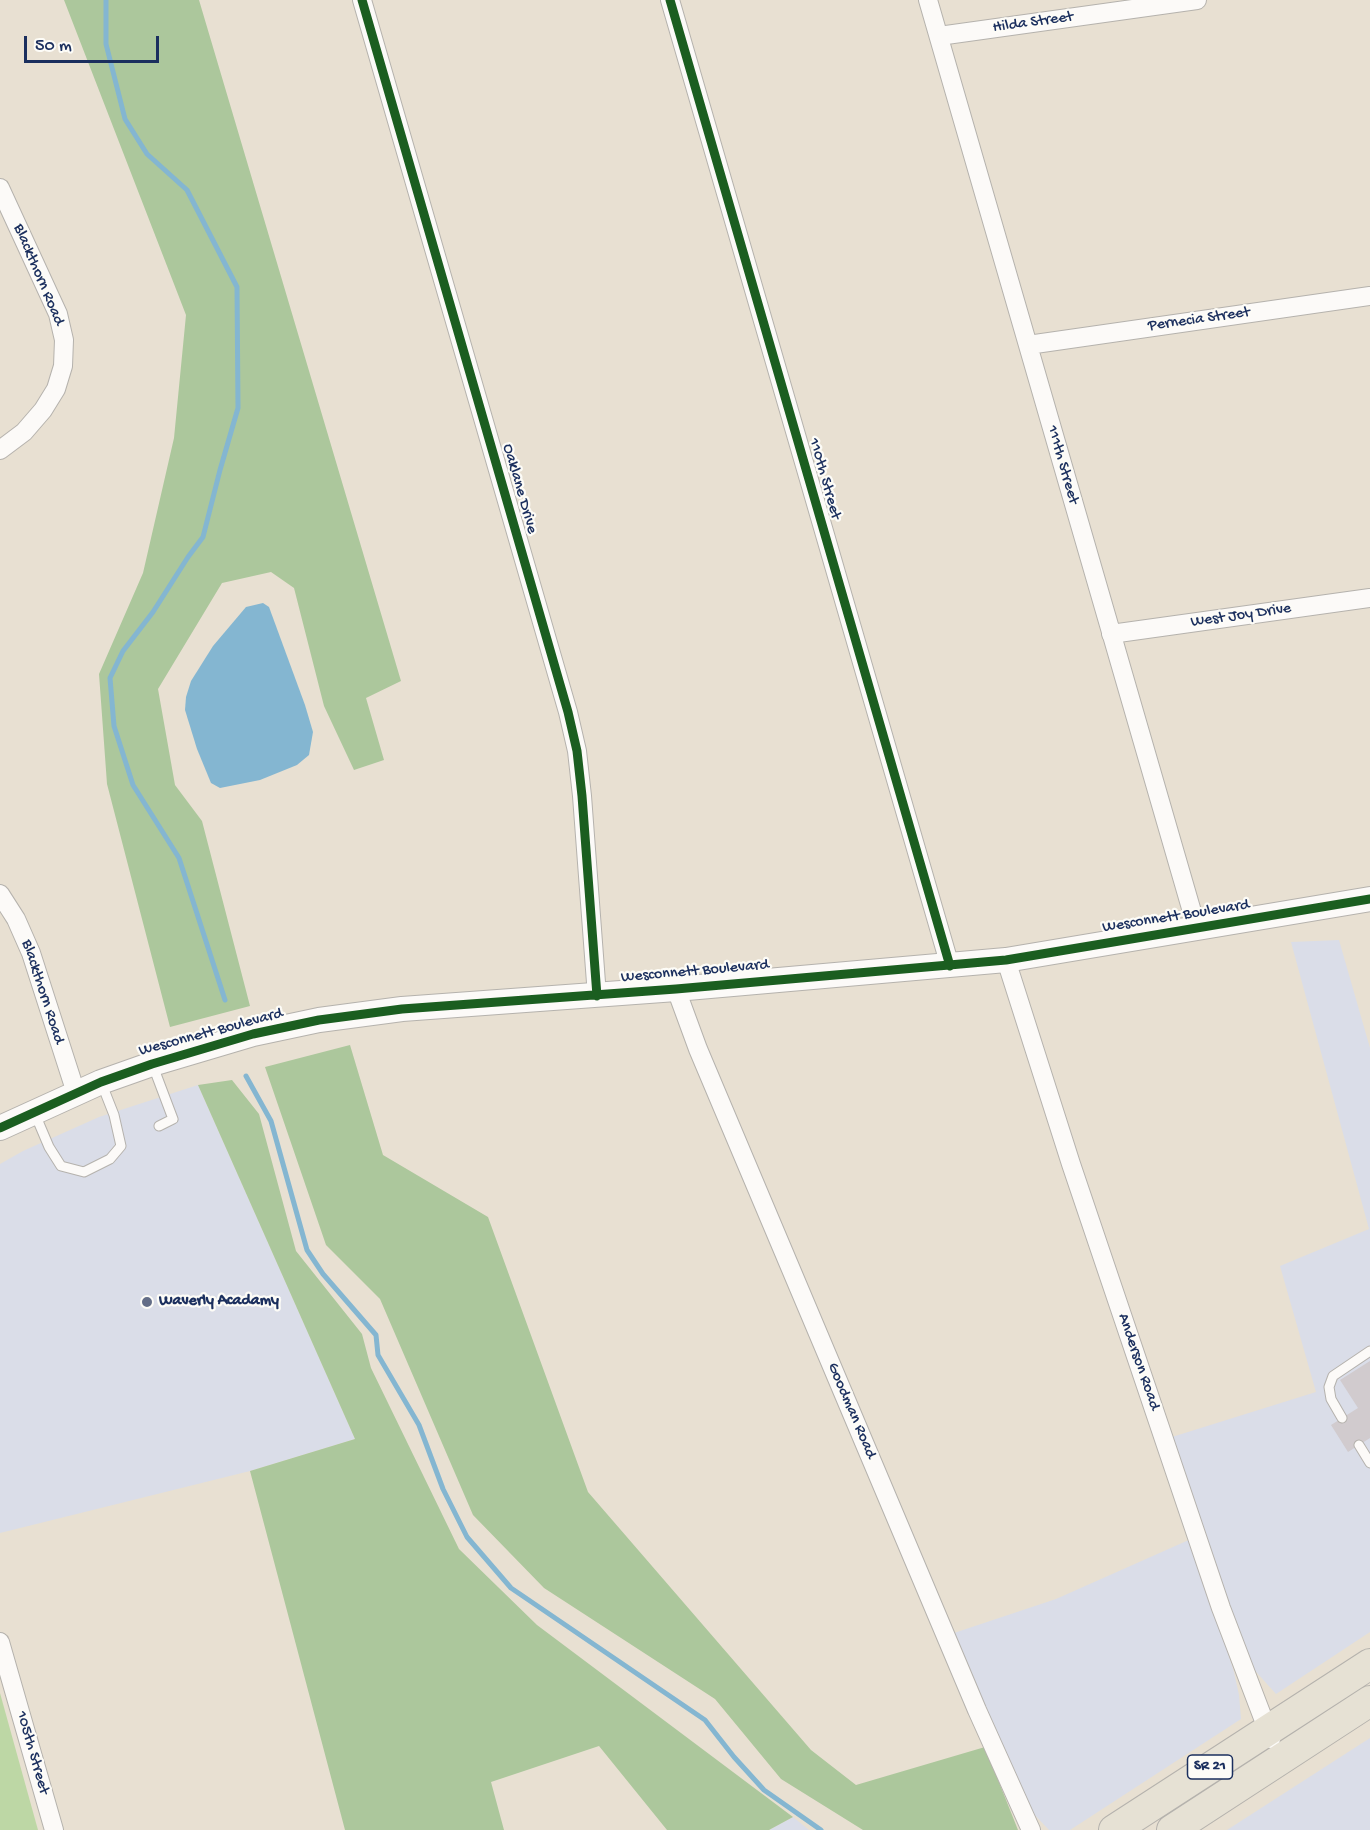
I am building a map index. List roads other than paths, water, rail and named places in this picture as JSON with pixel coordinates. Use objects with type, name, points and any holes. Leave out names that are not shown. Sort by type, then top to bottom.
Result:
[{"type":"main road","name":"SR 21","points":[[1114,1830],[1370,1664]]},
{"type":"main road","name":"SR 21","points":[[1172,1830],[1370,1701]]},
{"type":"street","name":"Oaklane Drive","points":[[362,0],[568,712],[577,751],[582,796],[597,996]]},
{"type":"street","name":"110th Street","points":[[670,0],[950,966]]},
{"type":"street","name":"111th Street","points":[[928,0],[1197,929]]},
{"type":"street","name":"Hilda Street","points":[[939,36],[1197,0]]},
{"type":"street","name":"Blackthorn Road","points":[[0,188],[58,314],[64,340],[63,366],[56,389],[43,410],[24,432],[0,450]]},
{"type":"street","name":"Pernecia Street","points":[[1028,345],[1370,296]]},
{"type":"street","name":"West Joy Drive","points":[[1111,634],[1370,598]]},
{"type":"street","name":"Blackthorn Road","points":[[0,894],[16,918],[31,953],[76,1093]]},
{"type":"street","name":"Wesconnett Boulevard","points":[[0,1128],[101,1082],[152,1064],[253,1034],[319,1020],[402,1009],[597,996],[1006,960],[1370,899]]},
{"type":"street","name":"Anderson Road","points":[[1006,960],[1071,1164],[1221,1608],[1278,1761]]},
{"type":"street","name":"Goodman Road","points":[[676,989],[721,1104],[977,1710],[1031,1830]]},
{"type":"street","name":"105th Street","points":[[0,1642],[54,1830]]},
{"type":"lane","points":[[152,1064],[174,1119],[159,1126]]},
{"type":"lane","points":[[34,1112],[49,1147],[61,1166],[84,1172],[110,1159],[121,1146],[114,1115],[101,1082]]},
{"type":"lane","points":[[1342,1418],[1331,1399],[1329,1387],[1333,1376],[1370,1352]]},
{"type":"lane","points":[[1359,1445],[1370,1463]]},
{"type":"water","points":[[263,603],[269,607],[305,705],[313,732],[309,755],[297,765],[260,780],[220,788],[211,783],[197,749],[185,710],[186,697],[191,681],[213,646],[246,607]]},
{"type":"waterway","points":[[106,0],[106,44],[125,119],[147,154],[187,190],[237,287],[238,408],[203,537],[153,612],[123,651],[110,678],[114,726],[133,785],[179,858],[225,1000]]},
{"type":"waterway","points":[[246,1076],[271,1121],[307,1250],[323,1274],[376,1335],[378,1355],[419,1425],[443,1489],[467,1537],[511,1588],[705,1720],[764,1790],[821,1830]]},
{"type":"place","name":"Waverly Acadamy","points":[[147,1302]]}]
